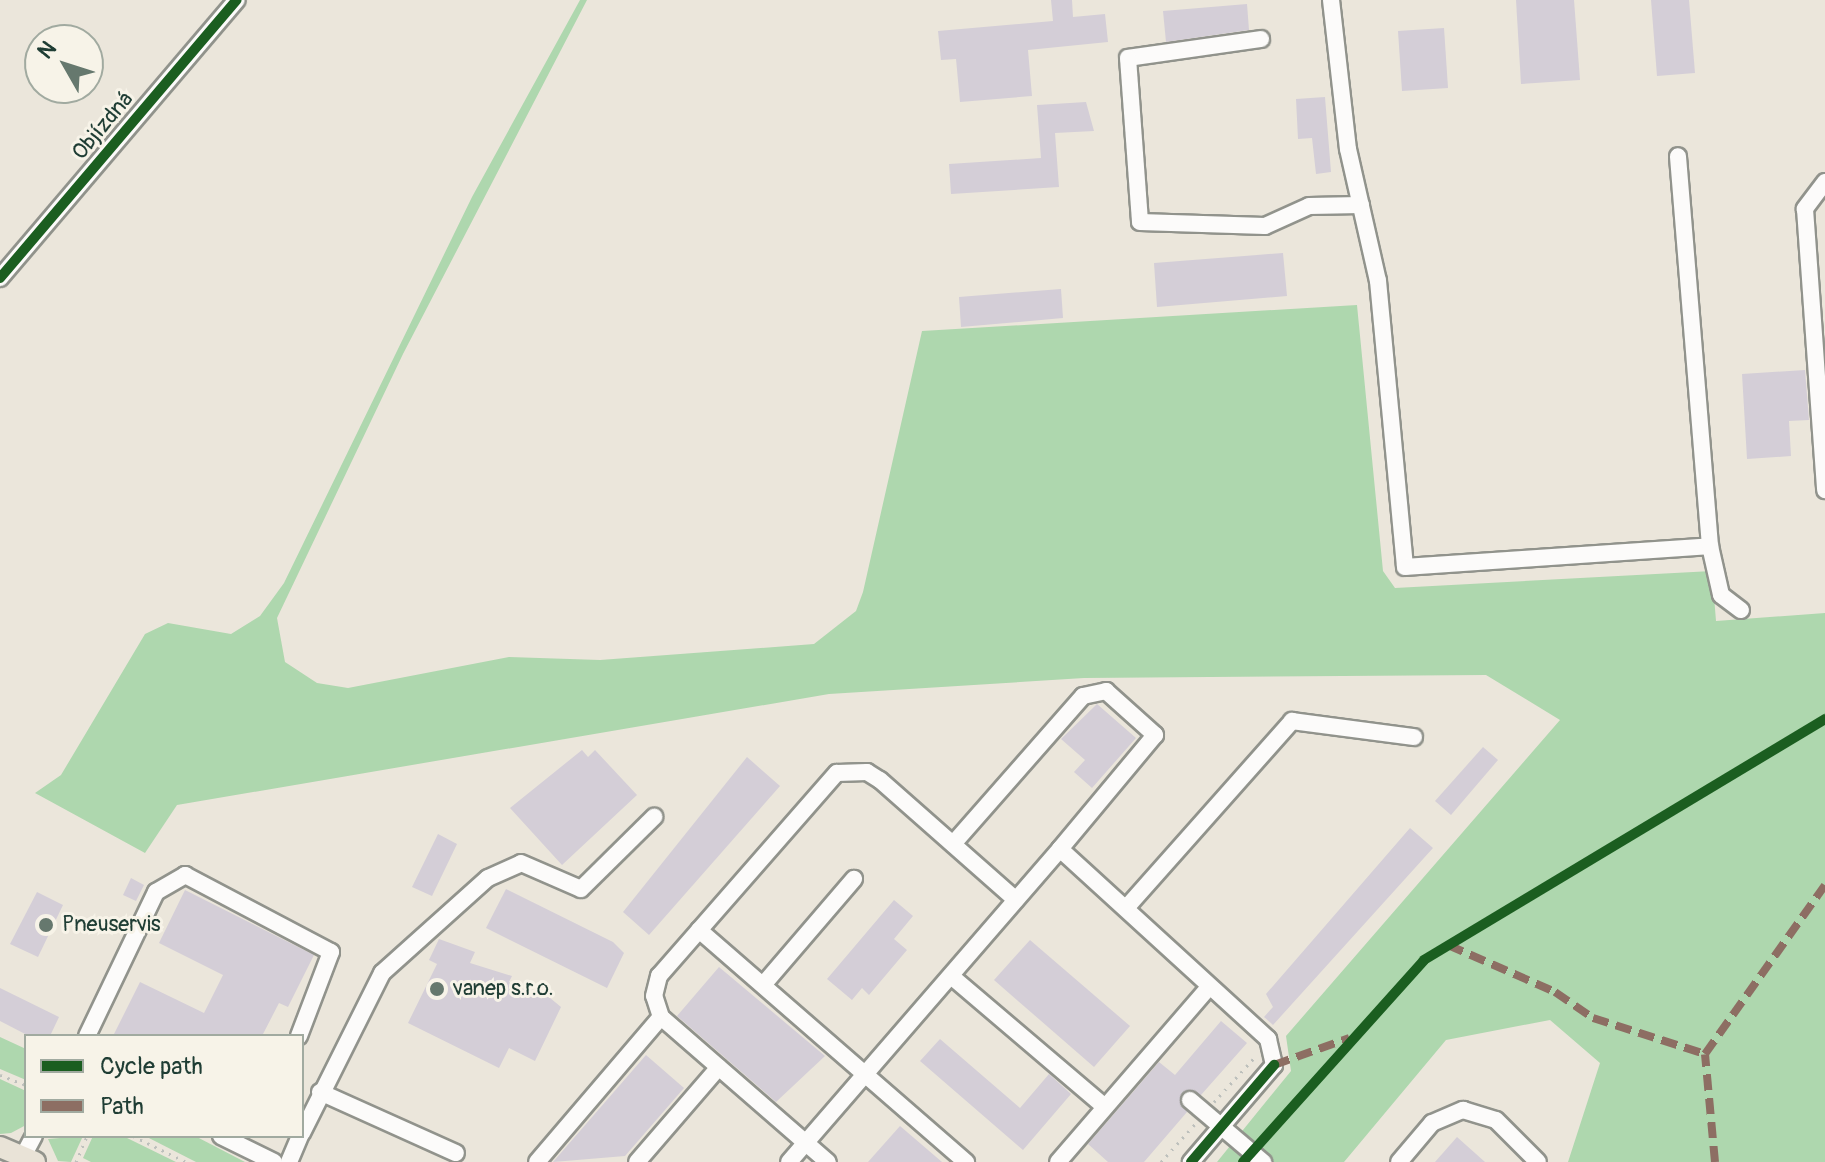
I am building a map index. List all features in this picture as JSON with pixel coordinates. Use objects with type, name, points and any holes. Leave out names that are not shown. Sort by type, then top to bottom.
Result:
[{"type":"main road","points":[[0,1147],[26,1160]]},
{"type":"street","name":"Objízdná","points":[[0,278],[237,0]]},
{"type":"street","points":[[1331,0],[1361,205],[1378,281],[1405,567],[1710,546]]},
{"type":"street","points":[[1261,39],[1128,58],[1140,222],[1265,226],[1309,206],[1361,205]]},
{"type":"street","points":[[1678,156],[1710,546],[1721,595],[1741,610]]},
{"type":"street","points":[[1825,182],[1805,209],[1825,490]]},
{"type":"street","points":[[789,1162],[1155,735],[1106,691],[1083,696],[953,844]]},
{"type":"street","points":[[1127,907],[1292,721],[1414,737]]},
{"type":"street","points":[[828,1162],[661,1017],[655,983],[837,773],[867,772],[1016,900]]},
{"type":"street","points":[[304,1127],[382,973],[488,878],[521,863],[581,889],[654,817]]},
{"type":"street","points":[[1060,849],[1268,1039],[1274,1065],[1191,1162]]},
{"type":"street","points":[[94,1034],[156,892],[185,875],[331,952],[300,1034]]},
{"type":"street","points":[[763,985],[854,879]]},
{"type":"street","points":[[699,930],[966,1162]]},
{"type":"street","points":[[951,976],[1105,1107]]},
{"type":"street","points":[[1058,1162],[1209,987]]},
{"type":"street","points":[[537,1162],[661,1017]]},
{"type":"street","points":[[637,1162],[719,1067]]},
{"type":"street","points":[[320,1092],[456,1153]]},
{"type":"street","points":[[1190,1100],[1263,1162]]},
{"type":"street","points":[[1399,1162],[1432,1123],[1463,1110],[1496,1120],[1538,1162]]},
{"type":"street","points":[[26,1160],[33,1138]]},
{"type":"street","points":[[225,1138],[274,1162]]},
{"type":"street","points":[[289,1162],[299,1138]]},
{"type":"path","points":[[0,1075],[24,1084]]},
{"type":"path","points":[[83,1162],[76,1160],[86,1138]]},
{"type":"path","points":[[137,1138],[186,1162]]},
{"type":"green space","points":[[580,0],[587,0],[403,354],[277,618],[285,662],[317,683],[348,688],[509,657],[600,660],[814,644],[856,611],[863,592],[922,331],[1357,305],[1383,571],[1395,588],[1712,571],[1716,621],[1825,613],[1825,1162],[1568,1162],[1600,1063],[1550,1020],[1446,1040],[1344,1162],[1217,1162],[1291,1071],[1286,1036],[1560,720],[1486,675],[1084,678],[829,694],[177,805],[145,853],[35,793],[61,775],[145,634],[168,623],[231,634],[260,616],[284,583],[472,197]]},
{"type":"green space","points":[[0,1037],[24,1048],[24,1079],[0,1069]]},
{"type":"green space","points":[[0,1079],[24,1090],[24,1126],[11,1133],[0,1134]]},
{"type":"green space","points":[[82,1138],[71,1162],[58,1161],[48,1139]]},
{"type":"green space","points":[[92,1138],[127,1138],[176,1162],[91,1162],[83,1158]]},
{"type":"green space","points":[[149,1138],[199,1138],[245,1162],[196,1162]]},
{"type":"building","points":[[1051,0],[1072,0],[1073,17],[1105,14],[1108,42],[1028,50],[1032,96],[960,102],[956,59],[941,60],[938,31],[1053,21]]},
{"type":"building","points":[[1516,0],[1574,0],[1580,80],[1521,84]]},
{"type":"building","points":[[1651,0],[1689,0],[1695,73],[1657,76]]},
{"type":"building","points":[[1247,4],[1249,30],[1166,42],[1163,11]]},
{"type":"building","points":[[1444,28],[1448,88],[1402,91],[1398,31]]},
{"type":"building","points":[[1325,97],[1331,172],[1316,174],[1312,138],[1298,139],[1296,99]]},
{"type":"building","points":[[1086,102],[1094,131],[1055,133],[1059,187],[951,194],[949,164],[1041,158],[1037,105]]},
{"type":"building","points":[[1283,253],[1287,296],[1157,307],[1154,263]]},
{"type":"building","points":[[1061,289],[1063,318],[961,327],[959,297]]},
{"type":"building","points":[[1805,370],[1809,420],[1789,421],[1791,456],[1747,459],[1742,374]]},
{"type":"building","points":[[1097,704],[1136,738],[1092,788],[1074,772],[1085,760],[1061,739]]},
{"type":"building","points":[[1483,747],[1498,760],[1451,815],[1435,801]]},
{"type":"building","points":[[582,750],[588,757],[595,750],[637,795],[562,865],[510,808]]},
{"type":"building","points":[[747,757],[780,786],[649,935],[623,912]]},
{"type":"building","points":[[1410,828],[1433,848],[1273,1025],[1264,1017],[1273,1007],[1266,994]]},
{"type":"building","points":[[438,834],[457,844],[432,896],[412,887]]},
{"type":"building","points":[[131,878],[144,885],[136,901],[123,895]]},
{"type":"building","points":[[506,889],[613,942],[624,953],[607,988],[486,928]]},
{"type":"building","points":[[185,890],[314,955],[288,1007],[279,1003],[263,1034],[114,1034],[140,982],[204,1013],[223,975],[159,943]]},
{"type":"building","points":[[37,892],[63,905],[38,957],[10,944]]},
{"type":"building","points":[[894,900],[913,916],[894,939],[907,950],[869,995],[862,988],[852,1000],[827,979]]},
{"type":"building","points":[[439,939],[475,952],[470,963],[512,976],[509,982],[535,995],[538,988],[561,1007],[535,1061],[509,1048],[499,1068],[408,1023],[437,964],[429,960]]},
{"type":"building","points":[[1030,940],[1130,1026],[1094,1067],[994,980]]},
{"type":"building","points":[[719,967],[825,1056],[776,1102],[677,1016]]},
{"type":"building","points":[[0,988],[59,1017],[51,1034],[25,1034],[0,1021]]},
{"type":"building","points":[[1221,1021],[1247,1043],[1201,1095],[1182,1092],[1187,1112],[1144,1162],[1108,1162],[1088,1144],[1159,1062],[1175,1075]]},
{"type":"building","points":[[940,1039],[1020,1108],[1049,1074],[1071,1094],[1023,1150],[920,1061]]},
{"type":"building","points":[[646,1055],[684,1088],[625,1156],[553,1162]]},
{"type":"building","points":[[900,1126],[942,1162],[868,1162]]},
{"type":"building","points":[[1457,1137],[1485,1162],[1435,1162]]},
{"type":"marked path","points":[[1715,1162],[1705,1054],[1825,885]]},
{"type":"marked path","points":[[1448,945],[1555,992],[1593,1018],[1705,1054]]},
{"type":"marked path","points":[[1274,1065],[1349,1038]]},
{"type":"cycle path","points":[[0,278],[237,0]]},
{"type":"cycle path","points":[[1243,1162],[1424,960],[1825,719]]},
{"type":"cycle path","points":[[1191,1162],[1274,1065]]},
{"type":"place","name":"Pneuservis","points":[[46,925]]},
{"type":"place","name":"vanep s.r.o.","points":[[437,989]]}]
